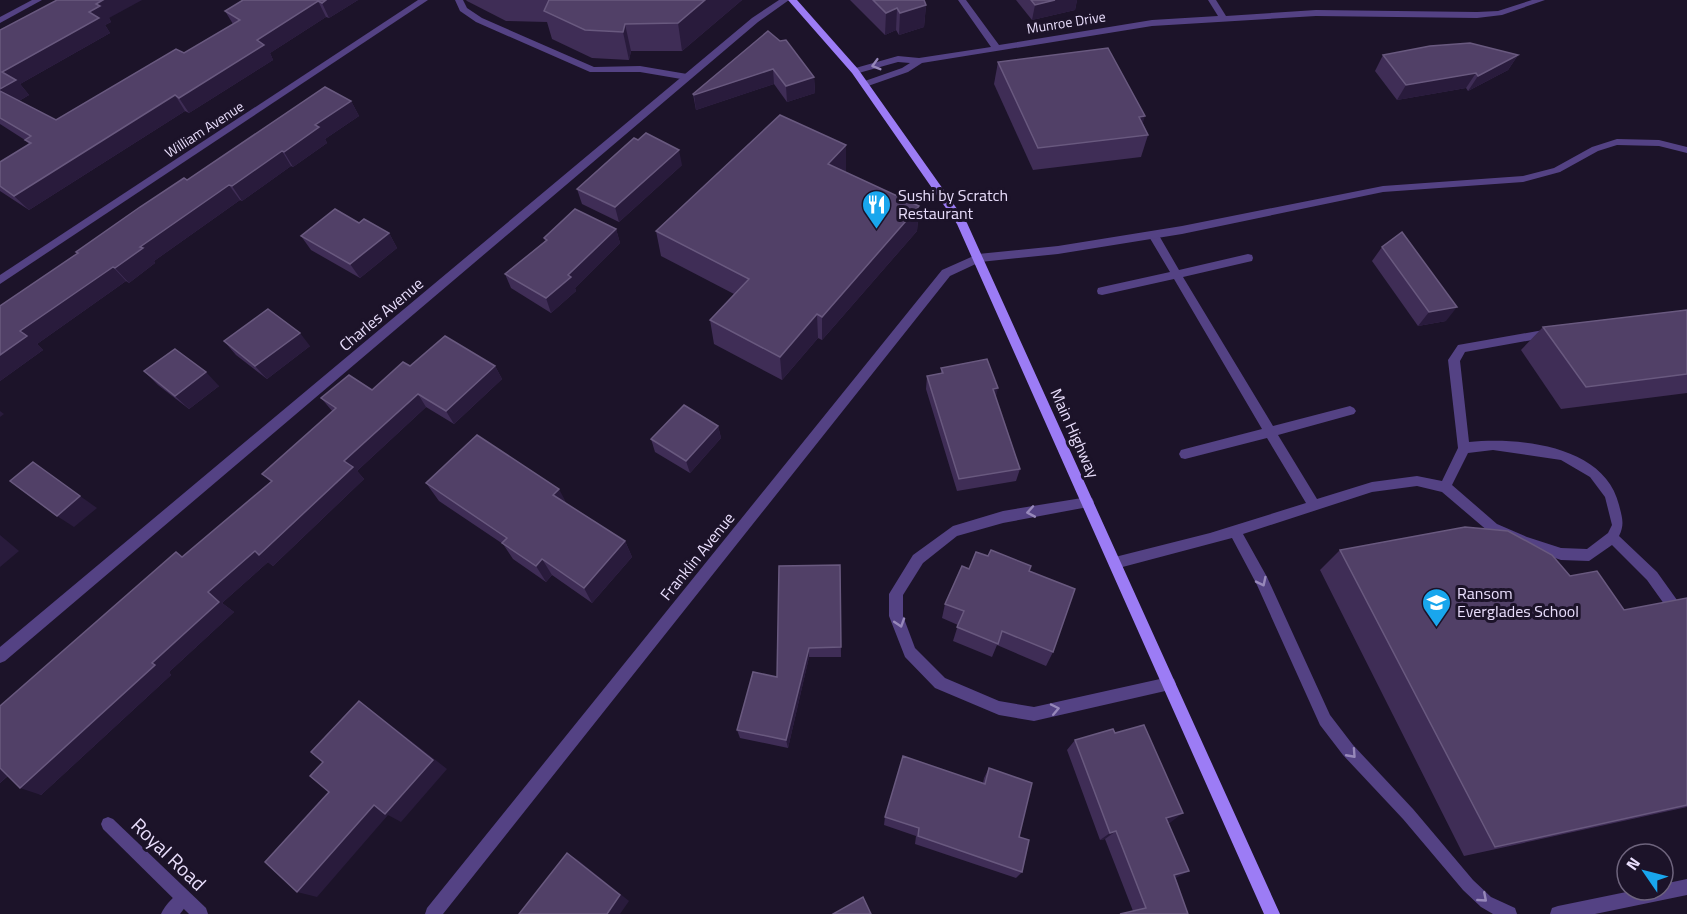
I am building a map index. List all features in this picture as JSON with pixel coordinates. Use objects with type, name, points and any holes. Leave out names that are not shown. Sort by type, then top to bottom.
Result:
[{"type":"main road","name":"Main Highway","points":[[792,0],[855,71],[962,223],[1272,914]]},
{"type":"street","points":[[0,20],[38,0]]},
{"type":"street","name":"William Avenue","points":[[0,280],[424,0]]},
{"type":"street","points":[[459,0],[462,9],[479,20],[593,70],[640,69],[687,77]]},
{"type":"street","name":"Charles Avenue","points":[[0,656],[755,20],[785,0]]},
{"type":"street","points":[[962,0],[996,48]]},
{"type":"street","points":[[1212,0],[1224,19]]},
{"type":"street","name":"Munroe Drive","points":[[855,71],[898,59],[919,61],[1132,25],[1316,13],[1477,15],[1499,12],[1541,0]]},
{"type":"street","name":"Munroe Drive","points":[[864,84],[905,70],[919,61]]},
{"type":"street","name":"Franklin Avenue","points":[[433,914],[934,285],[946,273],[959,265],[978,258],[1058,250],[1153,235],[1383,189],[1530,178],[1557,170],[1595,149],[1617,142],[1659,143],[1687,150]]},
{"type":"street","points":[[1153,235],[1314,506]]},
{"type":"street","points":[[1102,291],[1248,258]]},
{"type":"street","points":[[1445,487],[1464,447],[1454,360],[1462,348],[1557,332]]},
{"type":"street","points":[[1185,454],[1350,411]]},
{"type":"street","points":[[1115,563],[1372,488],[1417,481],[1445,487],[1493,528],[1524,542],[1561,554],[1589,555],[1612,537],[1618,525],[1611,495],[1594,473],[1564,456],[1537,450],[1492,445],[1464,447]]},
{"type":"street","points":[[1088,502],[1003,518],[953,532],[918,559],[896,594],[896,616],[910,652],[940,684],[999,708],[1034,714],[1169,684]]},
{"type":"street","points":[[1234,530],[1262,581],[1325,720],[1348,750],[1408,814],[1468,885],[1486,902],[1509,914]]},
{"type":"street","points":[[1612,537],[1652,576],[1687,625]]},
{"type":"street","name":"Royal Road","points":[[108,824],[200,914]]},
{"type":"street","points":[[1558,914],[1687,887]]},
{"type":"street","points":[[169,914],[184,898]]},
{"type":"building","points":[[57,0],[103,0],[96,4],[100,6],[89,12],[99,18],[2,72],[16,80],[0,89],[0,30]]},
{"type":"building","points":[[243,0],[326,0],[322,3],[318,1],[257,40],[264,45],[179,98],[175,95],[14,196],[0,186],[0,162],[31,143],[25,140],[31,136],[0,118],[0,91],[56,120],[176,49],[184,53],[240,20],[225,11]]},
{"type":"building","points":[[549,0],[705,0],[678,23],[625,24],[623,32],[585,30],[544,11]]},
{"type":"building","points":[[873,0],[924,0],[926,5],[900,13],[897,8],[886,13]]},
{"type":"building","points":[[1031,0],[1055,0],[1035,5]]},
{"type":"building","points":[[768,31],[780,41],[786,40],[814,77],[786,86],[773,69],[693,94]]},
{"type":"building","points":[[1470,43],[1518,55],[1478,76],[1476,73],[1406,85],[1383,55],[1430,46]]},
{"type":"building","points":[[1108,48],[1145,116],[1139,117],[1148,135],[1038,148],[998,62]]},
{"type":"building","points":[[325,87],[351,101],[315,125],[319,127],[284,152],[282,151],[232,186],[229,185],[140,247],[143,248],[115,268],[113,267],[20,331],[27,336],[0,355],[0,306],[140,207],[184,178],[187,180]]},
{"type":"building","points":[[780,115],[846,145],[828,164],[919,206],[822,317],[817,314],[780,357],[710,320],[749,279],[656,231]]},
{"type":"building","points":[[646,133],[679,150],[615,207],[577,189],[634,138],[638,140]]},
{"type":"building","points":[[335,209],[359,223],[364,219],[389,233],[350,264],[301,236]]},
{"type":"building","points":[[575,209],[616,229],[568,275],[571,277],[546,298],[505,274],[547,240],[544,238]]},
{"type":"building","points":[[1402,232],[1457,307],[1429,312],[1382,247]]},
{"type":"building","points":[[268,309],[300,333],[255,366],[224,341]]},
{"type":"building","points":[[1687,310],[1687,374],[1586,387],[1543,327]]},
{"type":"building","points":[[445,336],[495,366],[446,411],[418,394],[344,461],[353,467],[259,555],[255,551],[208,592],[219,602],[152,663],[155,665],[20,788],[0,768],[0,706],[176,552],[182,557],[272,481],[262,474],[336,408],[321,398],[349,375],[372,390],[403,362],[410,366]]},
{"type":"building","points":[[175,349],[206,372],[175,396],[144,371]]},
{"type":"building","points":[[987,359],[998,388],[993,389],[1020,469],[959,479],[927,376],[943,373],[941,368]]},
{"type":"building","points":[[684,405],[718,426],[686,461],[651,439]]},
{"type":"building","points":[[477,435],[559,489],[553,495],[625,541],[584,588],[542,559],[536,566],[502,543],[507,538],[426,483]]},
{"type":"building","points":[[33,462],[80,496],[57,516],[10,481]]},
{"type":"building","points":[[1465,527],[1508,531],[1552,555],[1570,576],[1597,571],[1624,610],[1687,598],[1687,805],[1495,847],[1340,550]]},
{"type":"building","points":[[991,550],[1031,566],[1029,571],[1075,589],[1053,652],[1002,631],[998,644],[957,627],[964,611],[945,604],[962,566],[969,569],[976,552],[988,556]]},
{"type":"building","points":[[840,565],[841,647],[809,648],[786,740],[737,730],[753,672],[777,677],[779,566]]},
{"type":"building","points":[[359,701],[433,760],[385,814],[374,805],[297,892],[265,862],[329,792],[310,776],[323,762],[311,752]]},
{"type":"building","points":[[1144,725],[1183,813],[1166,818],[1189,871],[1174,875],[1188,914],[1120,914],[1146,908],[1116,831],[1110,833],[1075,740],[1113,729],[1115,733]]},
{"type":"building","points":[[903,756],[985,784],[989,768],[1032,783],[1019,837],[1029,840],[1022,872],[918,836],[919,828],[885,817]]},
{"type":"building","points":[[567,853],[620,895],[607,914],[519,914]]},
{"type":"building","points":[[863,897],[871,914],[833,914]]},
{"type":"place","name":"Sushi by Scratch Restaurant","points":[[877,230]]},
{"type":"place","name":"Ransom Everglades School","points":[[1436,628]]}]
